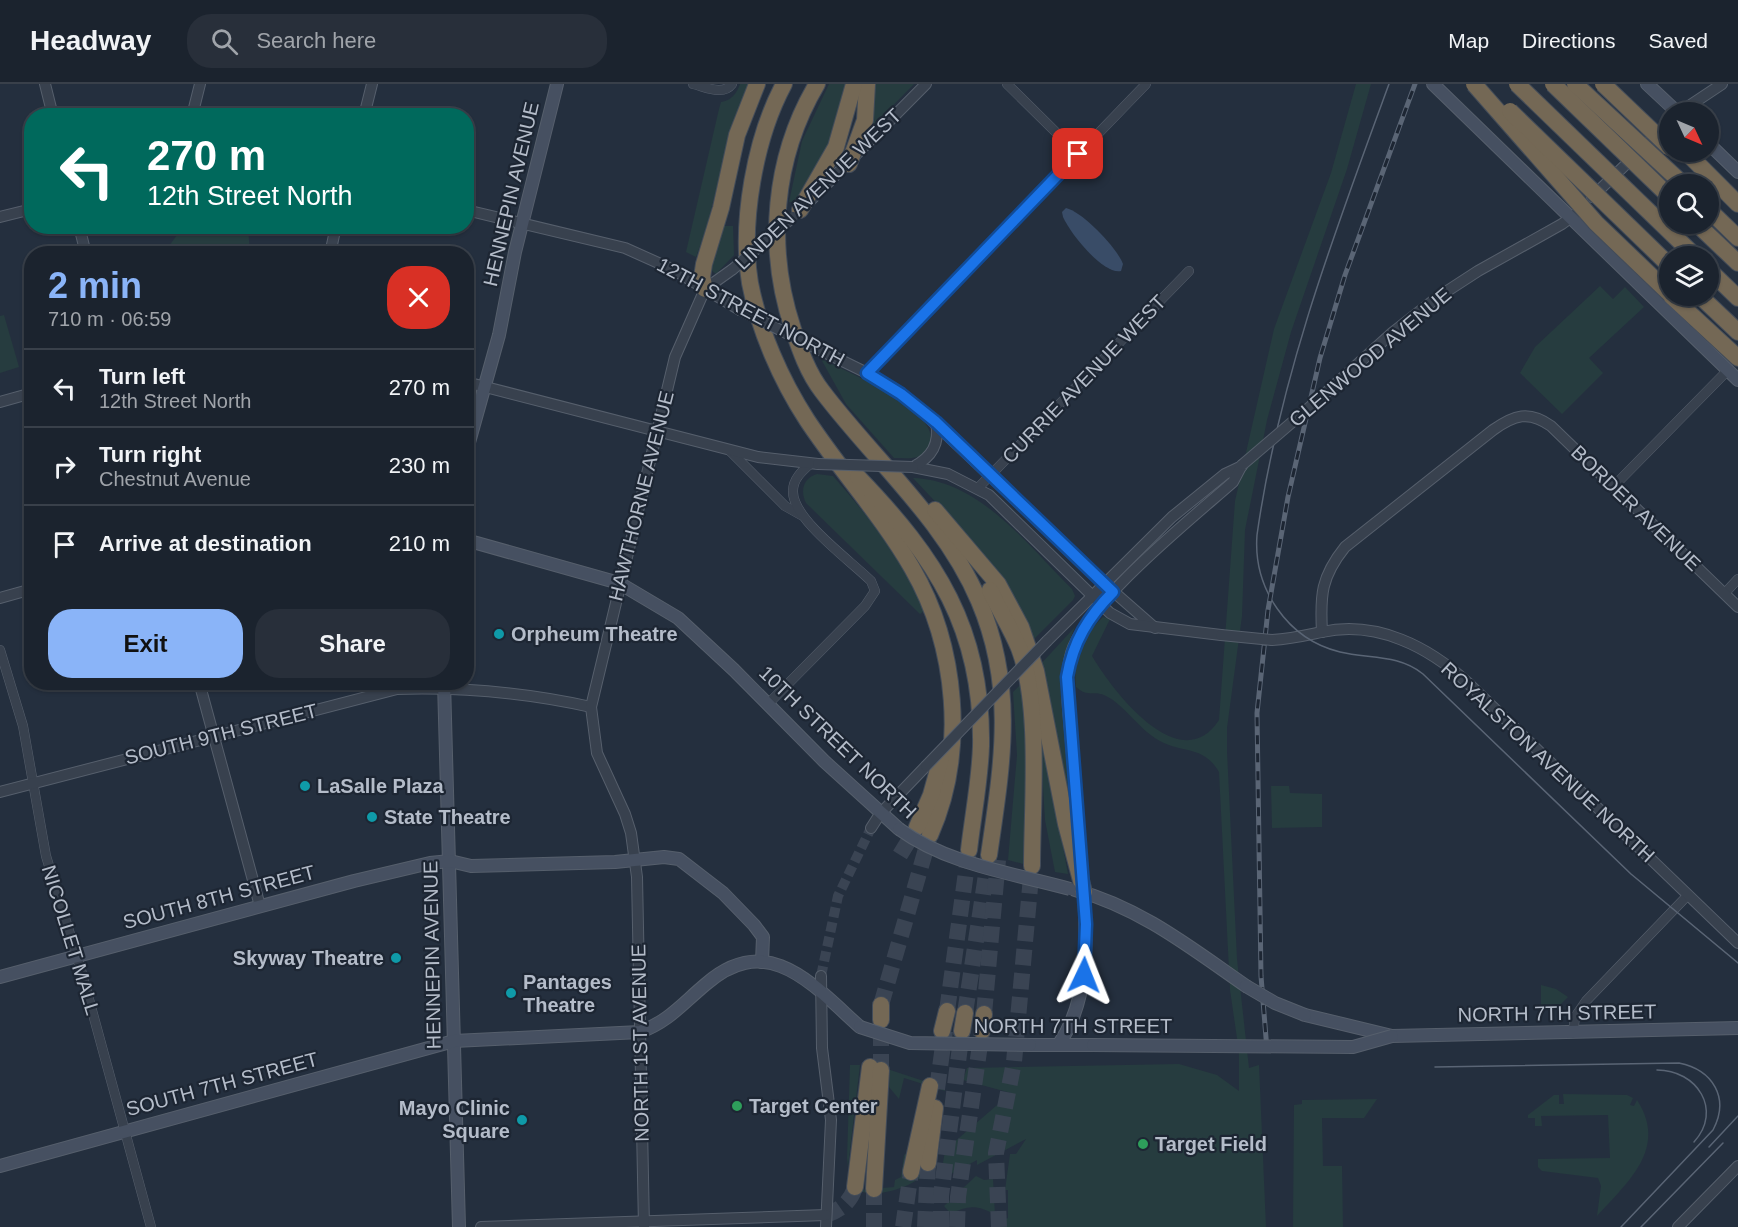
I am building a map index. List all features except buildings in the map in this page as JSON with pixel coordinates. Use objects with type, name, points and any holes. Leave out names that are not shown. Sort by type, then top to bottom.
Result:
[{"type":"highway","points":[[705,289],[702,277],[704,264],[721,208],[737,135],[757,84]]},
{"type":"highway","points":[[783,84],[765,130],[756,168],[750,208],[748,265],[757,309],[775,359],[808,421],[885,526],[912,568],[936,625],[950,684],[939,769],[924,831]]},
{"type":"highway","points":[[817,84],[794,134],[782,177],[776,234],[778,265],[786,309],[800,351],[820,389],[933,524],[969,581],[993,641],[1002,683],[1007,774],[994,856]]},
{"type":"highway","points":[[796,213],[824,172],[836,147],[854,84]]},
{"type":"highway","points":[[849,164],[865,120],[867,84]]},
{"type":"highway","points":[[1474,84],[1596,223],[1659,284]]},
{"type":"highway","points":[[1481,84],[1659,255]]},
{"type":"highway","points":[[1517,84],[1685,246]]},
{"type":"highway","points":[[1553,84],[1659,186]]},
{"type":"highway","points":[[1575,84],[1672,174]]},
{"type":"highway","points":[[1603,84],[1659,137]]},
{"type":"highway","points":[[1619,84],[1659,123]]},
{"type":"highway","points":[[1683,162],[1695,174]]},
{"type":"highway","points":[[1696,162],[1738,204]]},
{"type":"highway","points":[[1719,197],[1738,215]]},
{"type":"highway","points":[[1719,220],[1738,238]]},
{"type":"highway","points":[[1708,234],[1738,263]]},
{"type":"highway","points":[[1719,280],[1738,298]]},
{"type":"highway","points":[[1680,306],[1733,364]]},
{"type":"highway","points":[[1711,306],[1738,332]]},
{"type":"highway","points":[[808,421],[827,446],[914,539],[944,585],[963,628],[972,663],[981,726],[981,753],[969,849]]},
{"type":"highway","points":[[862,440],[912,484],[956,534],[998,584],[1021,627],[1031,654],[1066,824],[1077,891]]},
{"type":"highway","points":[[956,534],[986,580],[1019,648],[1028,682],[1032,720],[1032,866]]},
{"type":"highway","points":[[947,1011],[950,1031],[965,1013]]},
{"type":"highway","points":[[855,1187],[876,1068],[874,1189]]},
{"type":"highway","points":[[911,1172],[934,1088],[927,1163]]},
{"type":"main road","name":"HENNEPIN AVENUE","points":[[474,425],[499,335],[522,223],[557,84]]},
{"type":"main road","points":[[1433,84],[1537,183],[1571,219],[1733,364],[1738,380]]},
{"type":"main road","points":[[1647,84],[1668,102]]},
{"type":"main road","points":[[1719,154],[1738,172]]},
{"type":"main road","name":"10TH STREET NORTH","points":[[474,542],[619,583],[687,625],[880,814],[922,845],[945,855],[1077,891],[1125,907],[1156,923],[1275,1003],[1305,1015],[1392,1036]]},
{"type":"main road","name":"HENNEPIN AVENUE","points":[[445,690],[459,1227]]},
{"type":"main road","points":[[450,861],[471,866],[671,858],[694,868],[723,893],[763,937],[762,962]]},
{"type":"main road","name":"SOUTH 8TH STREET","points":[[0,977],[354,880],[450,861]]},
{"type":"main road","points":[[1059,1044],[1073,1019],[1084,975],[1086,924],[1077,891]]},
{"type":"main road","name":"NORTH 7TH STREET","points":[[454,1041],[640,1032],[661,1024],[723,971],[745,962],[762,962],[794,970],[860,1027],[910,1043],[1353,1047],[1392,1036],[1738,1028]]},
{"type":"main road","name":"SOUTH 7TH STREET","points":[[0,1166],[454,1041]]},
{"type":"street","points":[[45,84],[51,108]]},
{"type":"street","points":[[194,108],[200,84]]},
{"type":"street","points":[[366,108],[372,84]]},
{"type":"street","points":[[693,84],[721,91],[732,84]]},
{"type":"street","name":"LINDEN AVENUE WEST","points":[[705,289],[733,269],[849,164],[926,84]]},
{"type":"street","points":[[1007,84],[1078,154]]},
{"type":"street","points":[[867,373],[1146,84]]},
{"type":"street","points":[[1694,102],[1722,84]]},
{"type":"street","name":"GLENWOOD AVENUE","points":[[872,828],[880,814],[926,766],[1092,595],[1173,517],[1225,474],[1242,465],[1424,308],[1463,280],[1571,219],[1659,133]]},
{"type":"street","points":[[0,217],[24,211]]},
{"type":"street","name":"12TH STREET NORTH","points":[[474,212],[599,240],[634,251],[740,310],[867,373],[904,396],[936,422],[1104,583]]},
{"type":"street","name":"CURRIE AVENUE WEST","points":[[978,488],[1190,271]]},
{"type":"street","name":"HAWTHORNE AVENUE","points":[[635,859],[625,814],[597,753],[591,707],[619,583],[677,350],[705,289]]},
{"type":"street","points":[[1614,486],[1733,364]]},
{"type":"street","points":[[474,384],[769,459],[814,464],[913,467],[948,474],[978,488],[992,498],[1101,604]]},
{"type":"street","points":[[0,402],[24,395]]},
{"type":"street","name":"BORDER AVENUE","points":[[1322,632],[1320,597],[1330,568],[1345,547],[1493,430],[1511,418],[1531,416],[1551,426],[1738,606]]},
{"type":"street","points":[[913,467],[932,454],[937,435],[936,422]]},
{"type":"street","points":[[729,450],[785,506],[801,515],[871,581],[875,591],[865,606],[768,704]]},
{"type":"street","points":[[801,515],[794,498],[793,488],[799,475],[814,464]]},
{"type":"street","name":"GLENWOOD AVENUE","points":[[1077,891],[1067,677],[1071,653],[1082,629],[1101,604],[1233,482],[1242,465]]},
{"type":"street","points":[[1725,593],[1738,579]]},
{"type":"street","points":[[1104,583],[1155,628]]},
{"type":"street","points":[[0,598],[24,592]]},
{"type":"street","name":"ROYALSTON AVENUE NORTH","points":[[1101,604],[1130,624],[1221,635],[1272,640],[1308,637],[1322,632],[1363,631],[1402,639],[1440,659],[1738,943]]},
{"type":"street","name":"NICOLLET MALL","points":[[0,650],[19,710],[46,856],[77,956],[151,1227]]},
{"type":"street","name":"SOUTH 9TH STREET","points":[[474,689],[527,695],[591,707]]},
{"type":"street","points":[[201,690],[260,906]]},
{"type":"street","name":"SOUTH 9TH STREET","points":[[0,792],[393,690]]},
{"type":"street","name":"NORTH 1ST AVENUE","points":[[635,859],[644,1224]]},
{"type":"street","points":[[1573,1033],[1575,1017],[1586,1001],[1688,895]]},
{"type":"street","points":[[821,976],[822,1048],[831,1120],[826,1227]]},
{"type":"street","points":[[1678,1227],[1738,1166]]},
{"type":"street","points":[[481,1227],[644,1224],[826,1215]]},
{"type":"green space","points":[[740,84],[749,84],[726,148],[710,214],[696,257],[686,252],[719,109],[721,102],[733,96]]},
{"type":"green space","points":[[829,84],[850,84],[821,162],[804,190],[793,202],[789,202],[802,141]]},
{"type":"green space","points":[[871,84],[914,84],[869,130]]},
{"type":"green space","name":"Target Field","points":[[1356,84],[1371,84],[1347,169],[1291,332],[1267,420],[1245,530],[1242,616],[1227,728],[1237,959],[1249,1068],[1259,1065],[1266,1227],[999,1227],[1000,1221],[1008,1218],[1008,1190],[1005,1190],[1010,1154],[1016,1154],[1026,1139],[977,1165],[977,1160],[947,1176],[947,1173],[941,1176],[945,1150],[1011,1093],[963,1080],[967,1068],[1179,1064],[1217,1075],[1239,1091],[1239,1052],[1230,990],[1219,772],[1213,763],[1200,754],[1169,745],[1152,736],[1113,700],[1080,690],[1076,687],[1076,667],[1084,640],[1103,617],[1110,619],[1092,656],[1115,689],[1148,723],[1167,735],[1186,740],[1203,736],[1219,720],[1235,501],[1274,329],[1331,173]]},
{"type":"green space","points":[[723,226],[733,226],[734,255],[716,274],[708,268]]},
{"type":"green space","points":[[178,234],[249,234],[249,246],[169,246]]},
{"type":"green space","points":[[1600,286],[1613,299],[1625,287],[1644,307],[1589,358],[1603,373],[1562,414],[1520,373],[1535,347]]},
{"type":"green space","points":[[4,315],[19,367],[0,373],[0,316]]},
{"type":"green space","points":[[821,359],[870,383],[908,406],[922,419],[930,433],[930,446],[927,451],[915,458],[894,458],[846,404]]},
{"type":"green space","points":[[817,474],[833,476],[873,524],[906,574],[924,611],[920,614],[806,503],[803,494],[804,485]]},
{"type":"green space","points":[[913,478],[937,482],[960,490],[981,502],[1020,535],[1072,589],[1075,596],[1073,600],[1032,641],[961,529]]},
{"type":"green space","points":[[1075,627],[1068,647],[1063,694],[1063,719],[1073,814],[1070,815],[1039,666]]},
{"type":"green space","points":[[1023,682],[1026,707],[1027,865],[1008,860],[1017,755],[1013,692]]},
{"type":"green space","points":[[1040,738],[1043,738],[1068,874],[1055,872],[1045,820]]},
{"type":"green space","points":[[1271,786],[1289,786],[1290,793],[1322,794],[1322,827],[1272,828]]},
{"type":"green space","points":[[1541,985],[1556,989],[1568,997],[1559,1006],[1541,1007]]},
{"type":"green space","points":[[869,1063],[945,1088],[945,1091],[904,1078],[899,1099],[889,1087],[890,1073],[863,1064]]},
{"type":"green space","points":[[850,1065],[860,1065],[848,1167],[847,1158]]},
{"type":"green space","points":[[1563,1094],[1627,1095],[1633,1098],[1630,1105],[1634,1106],[1637,1100],[1645,1117],[1648,1133],[1641,1163],[1632,1177],[1597,1216],[1601,1186],[1598,1178],[1542,1171],[1538,1167],[1538,1159],[1610,1158],[1608,1115],[1541,1116],[1542,1126],[1535,1126],[1535,1118],[1528,1118],[1528,1115],[1554,1095],[1559,1095],[1559,1104],[1564,1104]]},
{"type":"green space","points":[[1377,1099],[1364,1118],[1322,1118],[1323,1166],[1342,1166],[1343,1227],[1293,1227],[1294,1105],[1302,1104],[1302,1100]]},
{"type":"green space","points":[[909,1151],[905,1175],[935,1160],[923,1176],[901,1188],[889,1191],[867,1193],[858,1190],[894,1187],[895,1180],[901,1177],[904,1155]]},
{"type":"green space","points":[[976,1176],[984,1180],[993,1179],[995,1215],[984,1209],[973,1207],[951,1214],[944,1206]]},
{"type":"water","points":[[1066,208],[1090,223],[1107,240],[1120,257],[1123,264],[1121,271],[1105,266],[1088,252],[1072,233],[1063,217],[1062,212]]},
{"type":"tunnel","points":[[900,855],[917,827]]},
{"type":"tunnel","points":[[821,976],[838,896],[871,828]]},
{"type":"tunnel","points":[[881,1005],[930,835]]},
{"type":"tunnel","points":[[947,1011],[969,850]]},
{"type":"tunnel","points":[[965,1013],[989,855]]},
{"type":"tunnel","points":[[984,1014],[998,860]]},
{"type":"tunnel","points":[[999,1227],[996,1153],[1014,1062],[1032,866]]},
{"type":"tunnel","points":[[881,1020],[881,1070]]},
{"type":"tunnel","points":[[937,1089],[945,1031]]},
{"type":"tunnel","points":[[941,1227],[941,1196],[962,1031]]},
{"type":"tunnel","points":[[957,1227],[958,1197],[982,1031]]},
{"type":"tunnel","points":[[925,1227],[928,1163]]},
{"type":"tunnel","points":[[903,1227],[911,1172]]},
{"type":"tunnel","points":[[826,1215],[844,1205],[851,1197],[855,1187]]},
{"type":"tunnel","points":[[874,1189],[874,1227]]},
{"type":"tram line","points":[[1389,84],[1329,250],[1279,419],[1257,535],[1257,555],[1268,592],[1289,623],[1304,636],[1321,645],[1340,652],[1404,663],[1423,674],[1631,874],[1738,963]]},
{"type":"tram line","points":[[1435,1067],[1679,1063],[1701,1072],[1715,1087],[1719,1097],[1720,1107],[1713,1130],[1621,1227]]},
{"type":"tram line","points":[[1657,1070],[1684,1077],[1694,1084],[1701,1094],[1706,1105],[1706,1117],[1702,1130],[1694,1142]]},
{"type":"tram line","points":[[1709,1147],[1738,1116]]},
{"type":"tram line","points":[[1641,1227],[1723,1143]]},
{"type":"railway","points":[[1267,1050],[1261,976],[1257,713],[1268,610],[1288,497],[1320,358],[1345,275],[1415,84]]},
{"type":"place","name":"Orpheum Theatre","points":[[499,634]]},
{"type":"place","name":"LaSalle Plaza","points":[[305,786]]},
{"type":"place","name":"State Theatre","points":[[372,817]]},
{"type":"place","name":"Skyway Theatre","points":[[396,958]]},
{"type":"place","name":"Pantages Theatre","points":[[511,993]]},
{"type":"place","name":"Target Center","points":[[737,1106]]},
{"type":"place","name":"Mayo Clinic Square","points":[[522,1120]]},
{"type":"place","name":"Target Field","points":[[1143,1144]]},
{"type":"route","points":[[1078,154],[867,373],[890,386],[936,422],[1113,592],[1082,629],[1071,653],[1067,677],[1086,924],[1084,975]]}]
